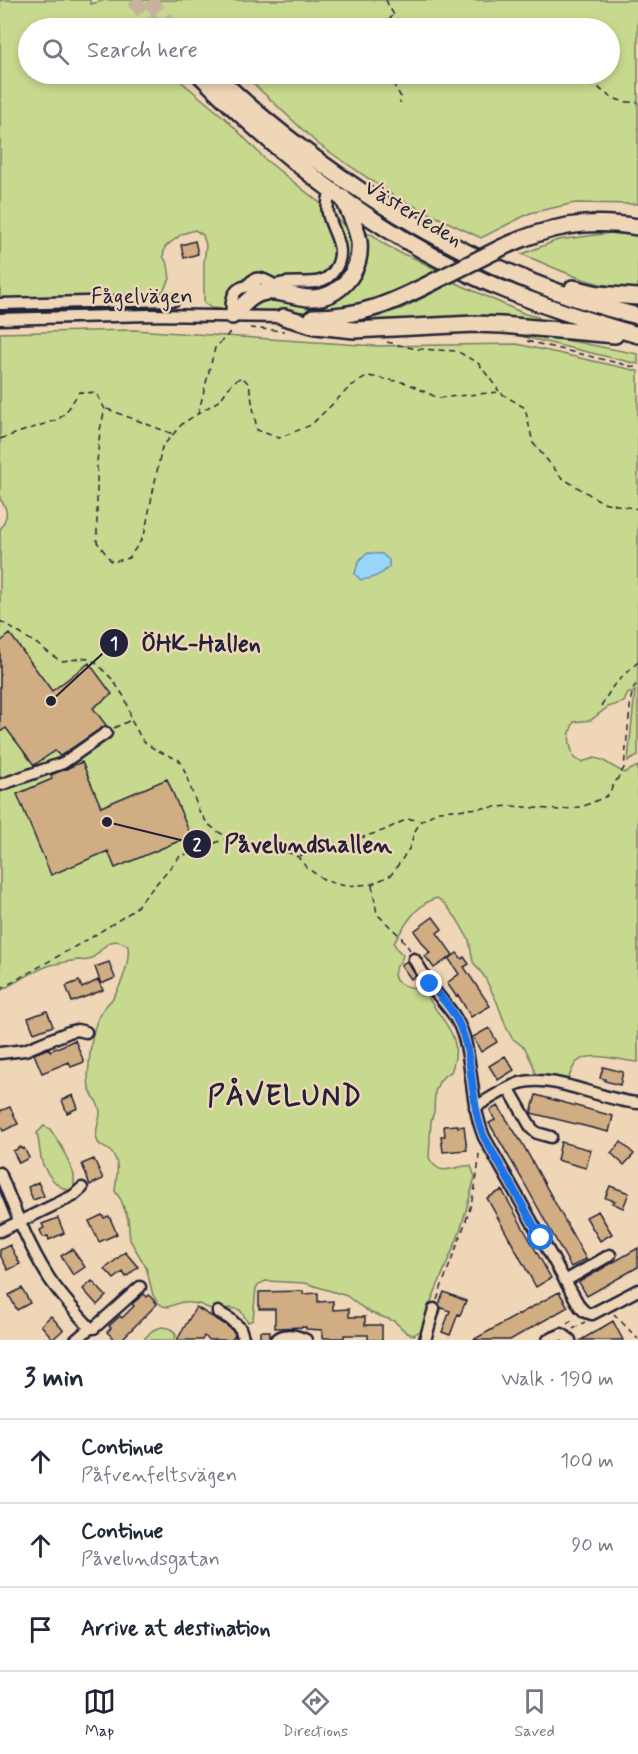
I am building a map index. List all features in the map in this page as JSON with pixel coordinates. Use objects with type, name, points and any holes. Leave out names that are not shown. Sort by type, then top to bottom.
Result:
[{"type":"highway","name":"Västerleden","points":[[209,84],[277,148],[337,194],[391,231],[482,280],[587,321],[638,335]]},
{"type":"highway","name":"Västerleden","points":[[226,84],[287,138],[358,190],[411,223],[517,275],[585,301],[638,316]]},
{"type":"highway","points":[[234,321],[253,296],[269,289],[302,298],[319,297],[336,291],[350,278],[359,256],[359,240],[337,194]]},
{"type":"highway","points":[[284,317],[326,317],[360,313],[397,300],[526,236],[567,225],[612,223],[638,227]]},
{"type":"highway","points":[[517,275],[598,294],[638,297]]},
{"type":"highway","points":[[284,317],[316,326],[354,330],[483,324],[597,334],[638,335]]},
{"type":"street","points":[[234,321],[232,300],[240,288],[248,285],[269,289]]},
{"type":"street","points":[[0,304],[174,300]]},
{"type":"street","name":"Fågelvägen","points":[[0,319],[150,315],[234,321],[284,317]]},
{"type":"street","points":[[0,785],[63,763],[106,733]]},
{"type":"street","points":[[414,959],[430,984],[452,1010],[463,1035],[467,1052],[478,1124],[565,1281],[587,1313],[600,1311],[638,1290]]},
{"type":"street","points":[[0,1053],[25,1050],[77,1030],[86,1032]]},
{"type":"street","points":[[476,1107],[524,1082],[542,1082],[625,1102],[638,1103]]},
{"type":"street","points":[[509,1089],[534,1131],[550,1137]]},
{"type":"street","points":[[0,1173],[19,1222],[50,1280],[90,1328]]},
{"type":"street","points":[[0,1231],[73,1196],[82,1188]]},
{"type":"street","points":[[565,1281],[610,1255]]},
{"type":"street","points":[[76,1340],[90,1328],[94,1328],[140,1287]]},
{"type":"street","points":[[425,1340],[434,1309]]},
{"type":"street","points":[[218,1312],[236,1323],[243,1340]]},
{"type":"street","points":[[276,1340],[281,1336],[290,1335],[306,1340]]},
{"type":"street","points":[[548,1340],[566,1337]]},
{"type":"path","points":[[386,0],[396,18]]},
{"type":"path","points":[[393,84],[400,97],[400,103]]},
{"type":"path","points":[[595,84],[604,93],[618,100],[638,102]]},
{"type":"path","points":[[198,414],[215,348],[234,321]]},
{"type":"path","points":[[386,342],[416,349],[457,351],[479,364],[499,392],[525,408],[533,443],[562,478],[602,502],[638,509]]},
{"type":"path","points":[[105,409],[100,430],[97,463],[97,542],[112,562],[129,558],[144,536],[162,447],[183,423],[220,400],[234,382],[242,377],[249,384],[257,430],[279,438],[312,425],[351,386],[368,376],[407,383],[438,398],[499,392]]},
{"type":"path","points":[[0,439],[59,419],[79,392],[96,393],[105,409],[174,434]]},
{"type":"path","points":[[0,621],[56,658],[63,661],[85,658],[95,662],[112,679],[123,695],[131,720],[143,741],[156,750],[179,760],[203,818],[229,838],[255,849],[272,848],[298,856],[343,844],[410,819],[421,821]]},
{"type":"path","points":[[601,706],[620,679],[638,662]]},
{"type":"path","points":[[298,856],[307,868],[326,881],[345,886],[372,884],[391,875],[402,862],[421,821],[439,811],[512,806],[560,810],[584,806],[607,796],[624,768],[632,693],[638,682]]},
{"type":"path","points":[[632,693],[638,693]]},
{"type":"path","points":[[106,733],[131,720]]},
{"type":"path","points":[[0,990],[134,910],[179,858],[229,838]]},
{"type":"path","points":[[372,884],[377,914],[405,942],[414,959]]},
{"type":"path","points":[[434,1309],[464,1230],[472,1202],[478,1176],[478,1144]]},
{"type":"path","points":[[608,1306],[638,1339]]},
{"type":"path","points":[[587,1313],[589,1320],[566,1337],[562,1327],[587,1313]]},
{"type":"green space","points":[[0,0],[90,0],[91,4],[105,0],[638,0],[638,204],[575,203],[530,213],[481,238],[397,198],[318,144],[254,84],[620,84],[620,18],[18,18],[18,84],[184,84],[226,119],[266,160],[335,215],[348,231],[354,248],[352,260],[339,283],[310,293],[261,284],[250,290],[231,309],[211,308],[204,303],[206,245],[203,235],[195,230],[182,234],[165,247],[163,256],[168,265],[170,279],[163,291],[153,296],[89,296],[0,301]]},
{"type":"green space","points":[[363,233],[373,235],[400,253],[441,272],[377,303],[312,312],[250,311],[260,302],[272,299],[315,303],[330,302],[343,296],[355,283],[364,265]]},
{"type":"green space","points":[[611,233],[638,236],[638,288],[593,282],[522,254],[558,240]]},
{"type":"green space","points":[[454,282],[525,314],[538,317],[541,321],[350,323],[401,309]]},
{"type":"green space","points":[[134,330],[376,346],[517,344],[638,371],[638,756],[628,761],[635,691],[628,693],[624,702],[608,707],[591,720],[574,722],[570,731],[570,740],[574,758],[581,762],[595,758],[624,773],[638,766],[638,1062],[598,1056],[590,1057],[577,1062],[568,1079],[563,1081],[538,1077],[525,1048],[512,1038],[507,1029],[484,976],[473,962],[469,940],[457,919],[437,898],[423,905],[412,916],[394,943],[403,955],[396,968],[395,978],[406,986],[422,988],[449,1029],[455,1048],[455,1059],[451,1072],[439,1082],[435,1092],[429,1158],[434,1165],[444,1170],[471,1166],[475,1177],[460,1232],[421,1330],[414,1335],[407,1333],[394,1321],[371,1313],[347,1296],[305,1283],[266,1281],[259,1284],[256,1288],[253,1320],[248,1322],[240,1310],[231,1308],[213,1310],[199,1304],[182,1302],[168,1307],[157,1302],[146,1267],[130,1240],[128,1219],[115,1191],[116,1160],[114,1155],[101,1146],[97,1140],[100,1110],[88,1082],[95,1028],[100,1013],[113,998],[122,980],[127,966],[128,946],[115,941],[105,945],[87,960],[51,965],[31,973],[0,991],[0,530],[6,514],[0,499],[0,333]]},
{"type":"green space","points":[[495,330],[540,335],[638,354],[638,364]]},
{"type":"green space","points":[[44,1126],[50,1129],[62,1147],[74,1175],[73,1190],[60,1186],[44,1167],[37,1133]]},
{"type":"green space","points":[[162,1327],[174,1332],[176,1336],[174,1340],[143,1340],[153,1330]]},
{"type":"water","points":[[368,553],[382,554],[389,560],[389,567],[376,576],[361,580],[355,574],[356,570],[360,559]]},
{"type":"building","points":[[195,241],[198,254],[184,258],[181,245]]},
{"type":"building","points":[[10,634],[52,691],[89,663],[112,694],[93,708],[106,725],[60,756],[55,751],[34,765],[6,728],[0,732],[0,642]]},
{"type":"building","points":[[82,762],[101,807],[167,779],[191,836],[115,868],[108,851],[51,875],[17,794],[52,779],[51,775]]},
{"type":"building","points":[[433,917],[442,929],[437,933],[453,955],[434,968],[425,956],[430,953],[414,931]]},
{"type":"building","points":[[457,953],[469,964],[464,967],[490,1006],[471,1017],[458,995],[456,996],[447,983],[459,974],[449,959]]},
{"type":"building","points":[[407,961],[416,976],[411,979],[401,965]]},
{"type":"building","points":[[109,962],[115,978],[101,984],[95,967]]},
{"type":"building","points":[[98,980],[103,990],[72,1002],[66,986],[79,981],[82,988]]},
{"type":"building","points":[[47,1011],[53,1026],[34,1033],[28,1018]]},
{"type":"building","points":[[489,1028],[497,1042],[481,1052],[473,1037]]},
{"type":"building","points":[[75,1040],[84,1062],[71,1067],[69,1062],[42,1073],[34,1054],[49,1048],[50,1051]]},
{"type":"building","points":[[505,1056],[514,1070],[498,1080],[489,1066]]},
{"type":"building","points":[[603,1067],[623,1072],[620,1085],[600,1078]]},
{"type":"building","points":[[73,1095],[78,1108],[67,1113],[62,1100]]},
{"type":"building","points":[[536,1095],[613,1116],[609,1132],[531,1113]]},
{"type":"building","points":[[498,1106],[522,1143],[586,1259],[571,1267],[489,1123],[495,1120],[490,1110]]},
{"type":"building","points":[[10,1107],[18,1124],[3,1131],[0,1124],[0,1111]]},
{"type":"building","points":[[458,1125],[458,1127],[464,1126],[467,1150],[443,1152],[441,1136],[445,1136],[444,1126]]},
{"type":"building","points":[[561,1142],[591,1150],[586,1168],[557,1160]]},
{"type":"building","points":[[621,1142],[634,1154],[624,1165],[611,1153]]},
{"type":"building","points":[[24,1148],[29,1158],[19,1163],[13,1151]]},
{"type":"building","points":[[94,1159],[103,1179],[90,1185],[82,1164]]},
{"type":"building","points":[[38,1182],[44,1196],[33,1200],[28,1187]]},
{"type":"building","points":[[610,1186],[629,1193],[623,1208],[612,1203],[615,1201],[605,1198]]},
{"type":"building","points":[[502,1190],[551,1278],[536,1287],[487,1198]]},
{"type":"building","points":[[598,1211],[612,1234],[600,1241],[586,1217]]},
{"type":"building","points":[[102,1215],[104,1218],[109,1216],[117,1234],[99,1242],[89,1221]]},
{"type":"building","points":[[58,1218],[64,1233],[49,1240],[48,1236],[43,1237],[40,1230],[44,1228],[42,1224]]},
{"type":"building","points":[[10,1245],[20,1264],[8,1270],[0,1255],[0,1250]]},
{"type":"building","points":[[638,1248],[638,1267],[587,1296],[579,1282]]},
{"type":"building","points":[[72,1249],[85,1267],[73,1275],[61,1256]]},
{"type":"building","points":[[125,1252],[138,1267],[126,1277],[123,1272],[114,1279],[105,1269]]},
{"type":"building","points":[[92,1281],[106,1296],[97,1305],[83,1289]]},
{"type":"building","points":[[22,1288],[30,1303],[17,1310],[9,1295]]},
{"type":"building","points":[[303,1291],[303,1294],[318,1293],[318,1302],[333,1301],[333,1310],[349,1309],[349,1317],[365,1317],[365,1325],[382,1325],[382,1340],[368,1340],[368,1335],[322,1338],[322,1330],[306,1329],[306,1327],[275,1328],[275,1309],[259,1309],[259,1292]]},
{"type":"building","points":[[444,1292],[466,1301],[450,1335],[442,1332],[450,1311],[441,1308],[439,1304]]},
{"type":"building","points":[[559,1292],[568,1307],[510,1340],[473,1340]]},
{"type":"building","points":[[144,1294],[147,1297],[149,1295],[157,1304],[121,1340],[115,1340],[107,1332],[111,1328],[109,1326],[120,1316],[122,1318],[134,1306],[132,1304]]},
{"type":"building","points":[[196,1307],[234,1332],[232,1340],[210,1340],[204,1336],[202,1340],[177,1340]]},
{"type":"building","points":[[51,1316],[63,1330],[53,1339],[41,1325]]},
{"type":"building","points":[[613,1321],[623,1340],[581,1340],[598,1330]]},
{"type":"building","points":[[260,1331],[270,1331],[269,1340],[260,1340]]},
{"type":"tunnel","points":[[133,0],[149,18]]},
{"type":"tunnel","points":[[149,0],[164,18]]},
{"type":"place","name":"ÖHK-Hallen","points":[[51,701]]},
{"type":"place","name":"Påvelundshallen","points":[[107,822]]},
{"type":"district","name":"PÅVELUND","points":[[285,1097]]},
{"type":"route","points":[[430,984],[452,1010],[463,1035],[478,1124],[541,1238]]}]
